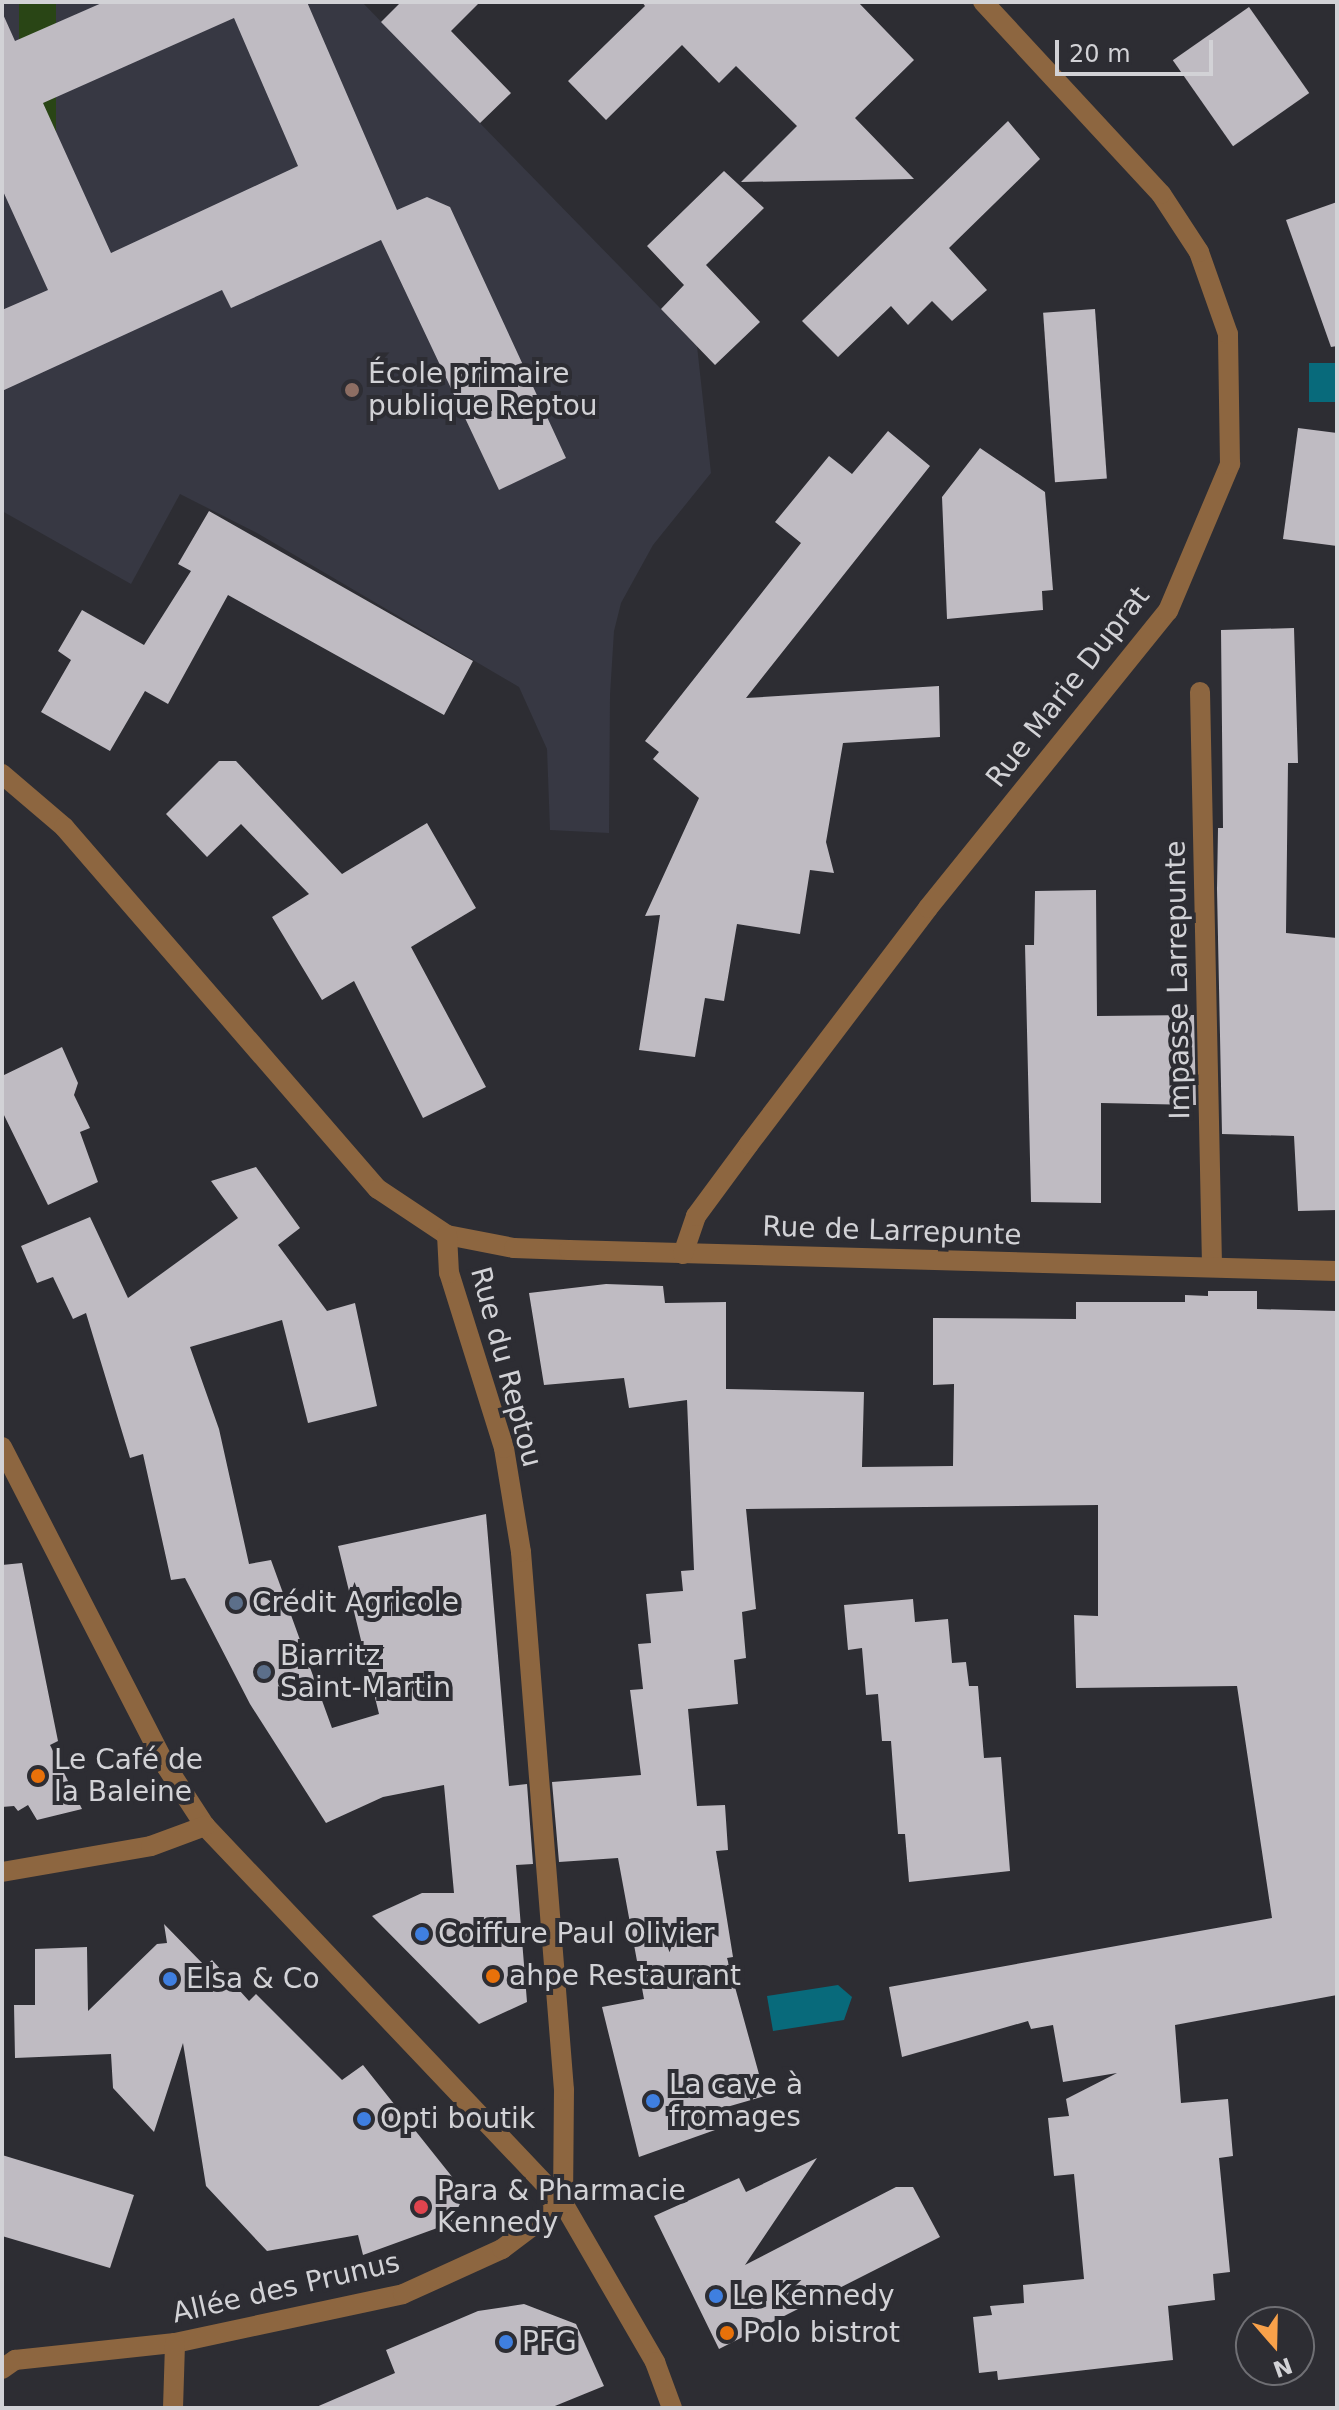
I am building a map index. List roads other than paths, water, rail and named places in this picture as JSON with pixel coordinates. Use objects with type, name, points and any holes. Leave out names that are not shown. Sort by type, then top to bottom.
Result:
[{"type":"street","name":"Rue Marie Duprat","points":[[683,1254],[696,1216],[768,1119],[928,908],[1168,611],[1230,464],[1228,334],[1199,252],[1161,194],[983,2]]},
{"type":"street","name":"Impasse Larrepunte","points":[[1200,692],[1212,1267]]},
{"type":"street","name":"Rue du Reptou","points":[[2,774],[74,838],[378,1189],[447,1235],[449,1273],[504,1448],[521,1552],[564,2090],[563,2203]]},
{"type":"street","name":"Rue de Larrepunte","points":[[447,1235],[514,1248],[1337,1271]]},
{"type":"street","points":[[2,1447],[166,1766],[205,1826],[563,2203],[655,2362],[672,2408]]},
{"type":"street","points":[[2,1872],[151,1846],[205,1826]]},
{"type":"street","name":"Allée des Prunus","points":[[6,2358],[175,2343],[403,2294],[502,2249],[563,2203]]},
{"type":"street","points":[[173,2408],[175,2343]]},
{"type":"water","points":[[1309,363],[1337,363],[1337,402],[1309,402]]},
{"type":"water","points":[[838,1985],[852,1997],[844,2020],[773,2031],[767,1996]]},
{"type":"place","name":"École primaire publique Reptou","points":[[352,390]]},
{"type":"place","name":"Crédit Agricole","points":[[236,1603]]},
{"type":"place","name":"Biarritz Saint-Martin","points":[[264,1672]]},
{"type":"place","name":"Le Café de la Baleine","points":[[38,1776]]},
{"type":"place","name":"Coiffure Paul Olivier","points":[[422,1934]]},
{"type":"place","name":"ahpe Restaurant","points":[[493,1976]]},
{"type":"place","name":"Elsa & Co","points":[[170,1979]]},
{"type":"place","name":"La cave à fromages","points":[[653,2101]]},
{"type":"place","name":"Opti boutik","points":[[364,2119]]},
{"type":"place","name":"Para & Pharmacie Kennedy","points":[[421,2207]]},
{"type":"place","name":"Le Kennedy","points":[[716,2296]]},
{"type":"place","name":"Polo bistrot","points":[[727,2333]]},
{"type":"place","name":"PFG","points":[[506,2342]]}]
